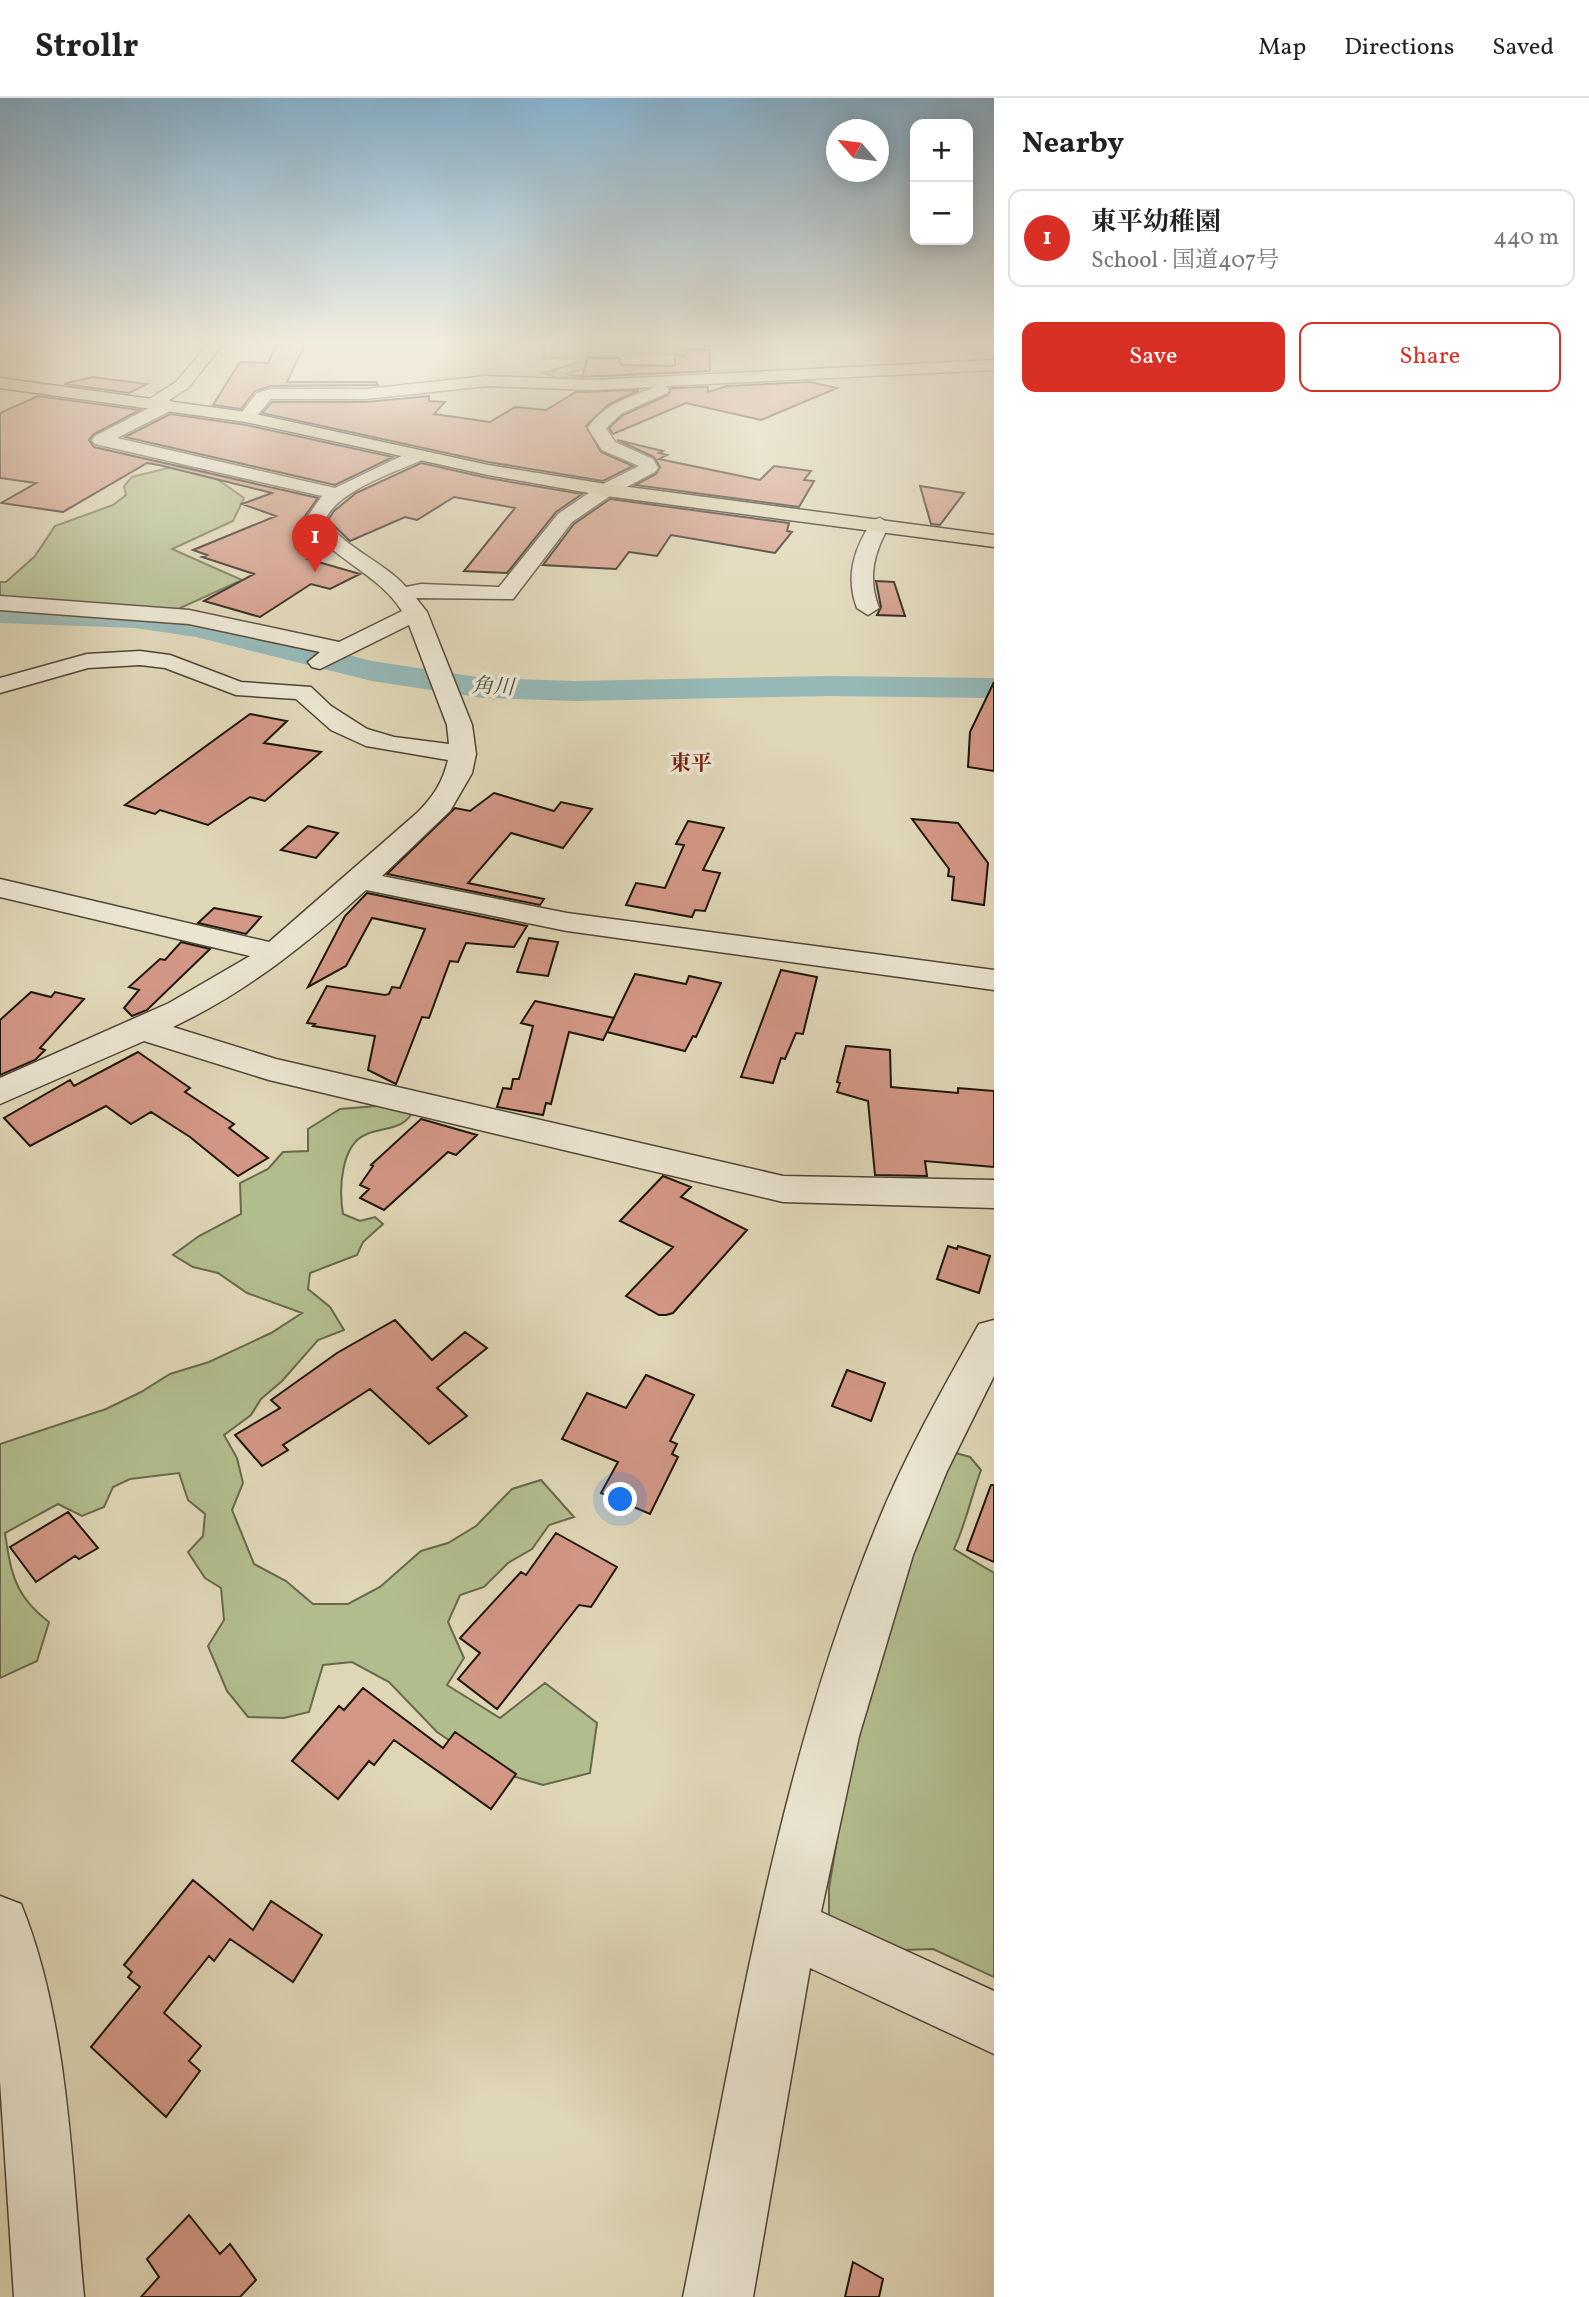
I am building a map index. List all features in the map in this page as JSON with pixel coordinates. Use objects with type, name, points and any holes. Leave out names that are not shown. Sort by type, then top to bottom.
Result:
[{"type":"highway","points":[[380,447],[606,490],[994,539]]},
{"type":"street","points":[[130,447],[337,494]]},
{"type":"street","points":[[302,692],[313,666],[338,649],[387,629],[421,591],[505,594],[551,538],[556,526],[606,490],[650,465],[609,447]]},
{"type":"street","points":[[0,1092],[145,1030],[238,979],[276,954],[439,807],[457,778],[463,754],[462,737],[443,682],[409,603],[315,520],[317,510],[337,494],[418,455]]},
{"type":"street","points":[[868,608],[861,592],[861,571],[866,546],[880,524]]},
{"type":"street","points":[[0,603],[190,617],[338,649]]},
{"type":"street","points":[[0,686],[87,661],[140,658],[182,666],[236,688],[261,692],[302,692],[324,715],[355,736],[463,754]]},
{"type":"street","points":[[359,880],[568,922],[994,980]]},
{"type":"street","points":[[0,887],[276,954]]},
{"type":"street","points":[[145,1030],[282,1072],[783,1189],[854,1193],[994,1194]]},
{"type":"street","points":[[718,2297],[790,1928],[838,1712],[889,1553],[939,1438],[994,1336]]},
{"type":"street","points":[[0,1925],[29,2050],[49,2297]]},
{"type":"street","points":[[790,1928],[994,2023]]},
{"type":"green space","points":[[180,465],[201,468],[244,498],[233,521],[172,549],[242,580],[176,610],[0,597],[0,582],[6,582],[35,556],[55,526],[113,505],[126,495],[124,486],[132,477]]},
{"type":"green space","points":[[388,1105],[414,1109],[406,1121],[367,1134],[351,1147],[343,1169],[341,1193],[343,1214],[360,1221],[375,1217],[383,1224],[363,1242],[357,1255],[310,1273],[308,1289],[330,1307],[344,1330],[318,1340],[282,1381],[261,1399],[251,1415],[224,1435],[237,1458],[243,1483],[232,1510],[254,1564],[286,1581],[313,1604],[348,1604],[380,1587],[421,1551],[448,1543],[476,1526],[512,1489],[541,1480],[574,1517],[549,1525],[532,1549],[508,1563],[484,1587],[460,1595],[448,1622],[464,1658],[447,1685],[500,1718],[545,1683],[597,1723],[590,1773],[543,1785],[495,1771],[437,1732],[389,1682],[352,1662],[323,1665],[309,1712],[284,1718],[248,1717],[227,1691],[208,1646],[224,1620],[221,1588],[205,1578],[188,1552],[203,1536],[205,1514],[188,1500],[179,1473],[130,1479],[113,1487],[104,1507],[82,1516],[58,1504],[5,1533],[16,1583],[29,1603],[49,1622],[37,1661],[0,1678],[0,1444],[106,1409],[170,1374],[209,1362],[271,1333],[302,1313],[247,1293],[218,1273],[193,1267],[173,1255],[199,1236],[241,1214],[240,1183],[268,1169],[283,1152],[308,1151],[308,1129],[340,1109]]},
{"type":"green space","points":[[952,1452],[970,1457],[981,1470],[954,1549],[994,1573],[994,1977],[933,1949],[903,1950],[829,1916],[829,1888],[838,1834],[842,1777],[888,1603]]},
{"type":"building","points":[[0,447],[94,447],[318,498],[302,520],[329,550],[308,559],[360,574],[330,589],[311,584],[260,617],[204,601],[254,574],[202,557],[207,555],[193,550],[276,516],[242,504],[272,493],[147,463],[63,512],[1,503],[36,483],[0,478]]},
{"type":"building","points":[[167,447],[345,447],[393,457],[335,485]]},
{"type":"building","points":[[417,447],[598,447],[601,452],[633,466],[603,481],[488,462]]},
{"type":"building","points":[[631,447],[645,447],[663,451],[659,453],[667,455],[659,459],[760,480],[774,466],[811,471],[804,480],[814,481],[799,507],[635,485],[656,474],[660,467],[654,457]]},
{"type":"building","points":[[421,463],[582,494],[556,512],[507,573],[464,571],[515,508],[454,497],[417,520],[405,517],[350,541],[328,520],[334,511],[356,493]]},
{"type":"building","points":[[920,486],[964,493],[940,525],[931,524]]},
{"type":"building","points":[[610,499],[789,523],[787,531],[792,532],[775,553],[671,535],[657,556],[629,552],[616,569],[543,565],[574,524]]},
{"type":"building","points":[[876,581],[894,582],[905,616],[877,615],[881,607]]},
{"type":"building","points":[[994,682],[994,771],[968,767],[970,732]]},
{"type":"building","points":[[250,714],[287,721],[264,743],[321,752],[265,801],[250,797],[208,825],[160,810],[155,814],[125,805]]},
{"type":"building","points":[[494,793],[554,811],[561,802],[592,809],[563,848],[511,833],[468,883],[544,899],[540,905],[387,874],[455,808],[470,811]]},
{"type":"building","points":[[912,819],[958,823],[988,863],[984,905],[952,900],[954,877],[948,876],[949,869]]},
{"type":"building","points":[[688,821],[724,828],[703,870],[720,873],[705,911],[695,910],[692,917],[626,905],[636,883],[665,888],[684,845],[676,844]]},
{"type":"building","points":[[308,826],[338,833],[316,858],[281,850]]},
{"type":"building","points":[[367,893],[527,926],[514,947],[466,943],[458,962],[450,961],[429,1018],[422,1017],[396,1084],[368,1070],[375,1036],[307,1023],[327,986],[385,995],[389,994],[392,987],[400,988],[425,929],[372,918],[346,966],[308,987],[345,916]]},
{"type":"building","points":[[214,908],[261,917],[246,934],[198,923]]},
{"type":"building","points":[[529,938],[558,942],[548,976],[517,972]]},
{"type":"building","points":[[181,942],[210,949],[147,1010],[132,1016],[124,1008],[139,990],[129,987],[160,959],[165,960]]},
{"type":"building","points":[[781,970],[817,977],[803,1034],[796,1033],[785,1059],[781,1058],[773,1083],[741,1077]]},
{"type":"building","points":[[635,974],[686,984],[689,976],[721,983],[696,1037],[693,1036],[685,1051],[607,1032]]},
{"type":"building","points":[[31,992],[51,997],[55,992],[84,999],[40,1048],[45,1050],[35,1060],[0,1075],[0,1020]]},
{"type":"building","points":[[535,1001],[614,1018],[603,1040],[569,1032],[551,1104],[546,1103],[543,1115],[497,1107],[503,1088],[511,1089],[513,1079],[519,1079],[533,1026],[521,1023]]},
{"type":"building","points":[[846,1046],[890,1050],[891,1087],[958,1093],[958,1088],[994,1091],[994,1167],[925,1161],[927,1176],[875,1175],[868,1101],[837,1092]]},
{"type":"building","points":[[138,1052],[190,1088],[185,1092],[234,1124],[229,1128],[268,1158],[238,1176],[190,1137],[151,1112],[131,1124],[106,1106],[30,1146],[4,1118],[70,1080],[74,1086]]},
{"type":"building","points":[[421,1119],[477,1135],[456,1155],[448,1152],[384,1210],[360,1198],[369,1189],[360,1185],[373,1166],[371,1165]]},
{"type":"building","points":[[663,1176],[691,1187],[681,1197],[747,1230],[673,1313],[659,1315],[626,1296],[673,1247],[620,1221]]},
{"type":"building","points":[[948,1246],[957,1249],[958,1246],[990,1256],[979,1293],[937,1279]]},
{"type":"building","points":[[395,1320],[432,1360],[465,1332],[487,1348],[437,1388],[467,1416],[429,1444],[370,1389],[283,1445],[288,1450],[262,1466],[235,1435],[280,1408],[271,1400],[337,1353]]},
{"type":"building","points":[[847,1370],[885,1383],[871,1421],[832,1406]]},
{"type":"building","points":[[646,1375],[694,1395],[670,1441],[677,1444],[672,1454],[678,1457],[650,1514],[601,1493],[618,1462],[562,1439],[587,1393],[626,1408]]},
{"type":"building","points":[[991,1485],[994,1485],[994,1562],[967,1550]]},
{"type":"building","points":[[68,1512],[98,1548],[79,1559],[75,1556],[36,1582],[10,1547]]},
{"type":"building","points":[[556,1533],[617,1567],[591,1607],[579,1605],[497,1709],[458,1679],[480,1653],[460,1638],[521,1572],[526,1575]]},
{"type":"building","points":[[363,1688],[443,1748],[455,1732],[516,1774],[491,1809],[394,1740],[374,1765],[369,1761],[338,1799],[292,1761],[339,1706],[344,1710]]},
{"type":"building","points":[[193,1880],[253,1930],[271,1901],[322,1935],[293,1982],[230,1939],[214,1961],[209,1956],[164,2013],[201,2046],[189,2061],[200,2071],[166,2117],[91,2047],[140,1987],[128,1977],[132,1972],[124,1965]]},
{"type":"building","points":[[189,2215],[220,2254],[230,2244],[256,2280],[240,2297],[141,2297],[159,2277],[147,2259]]},
{"type":"building","points":[[853,2262],[883,2279],[879,2297],[845,2297]]},
{"type":"waterway","name":"角川","points":[[0,614],[135,619],[197,627],[372,671],[483,688],[576,691],[829,686],[994,688]]},
{"type":"place","name":"東平幼稚園","points":[[315,572]]},
{"type":"district","name":"東平","points":[[691,763]]}]
